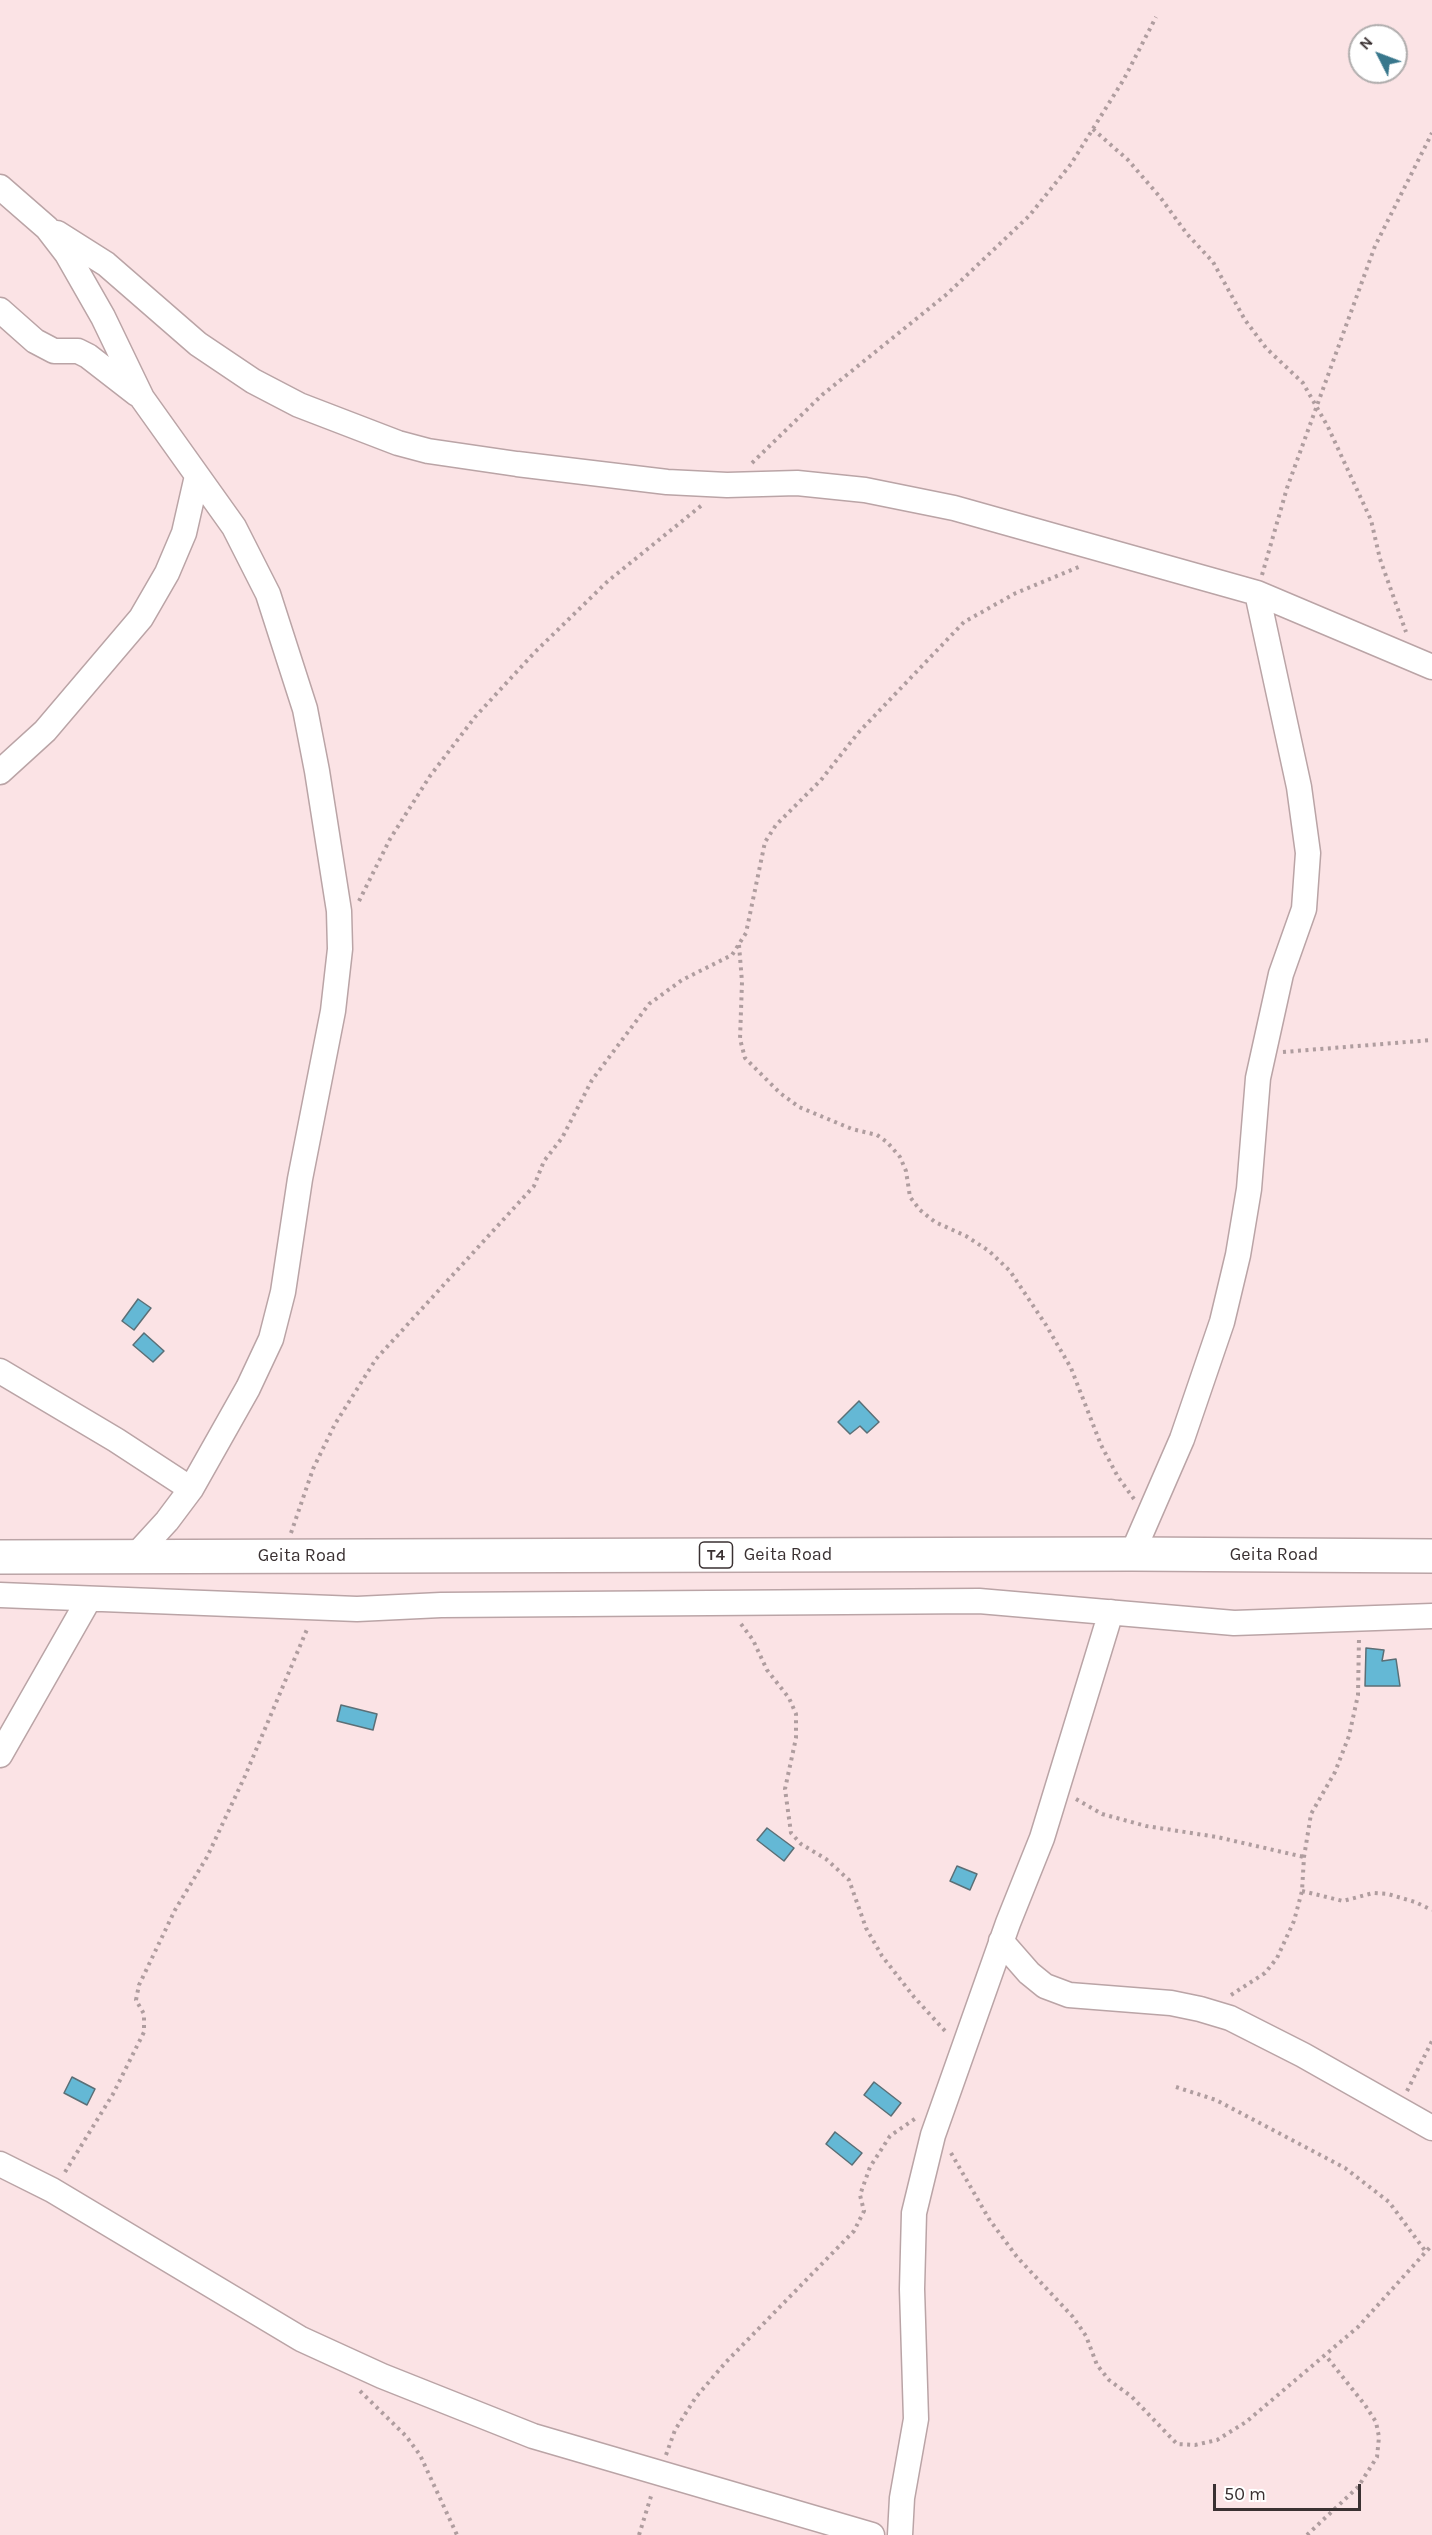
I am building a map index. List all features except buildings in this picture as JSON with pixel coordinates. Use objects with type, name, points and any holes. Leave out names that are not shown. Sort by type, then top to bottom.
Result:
[{"type":"highway","name":"Geita Road","points":[[0,1557],[1132,1554],[1432,1556]]},
{"type":"street","points":[[0,187],[47,228],[106,264],[198,344],[226,364],[299,405],[351,427],[428,451],[667,482],[727,486],[797,483],[865,490],[954,508],[1257,593],[1425,664]]},
{"type":"street","points":[[47,228],[68,254],[85,284],[142,398],[234,527],[268,594],[305,709],[333,862],[339,911],[340,948],[333,1011],[300,1179],[283,1292],[271,1339],[228,1425],[191,1489],[167,1521],[135,1556]]},
{"type":"street","points":[[0,310],[35,341],[54,351],[78,351],[88,356],[142,398]]},
{"type":"street","points":[[0,772],[45,731],[141,618],[159,588],[184,533],[197,476]]},
{"type":"street","points":[[1132,1554],[1182,1439],[1222,1322],[1238,1255],[1249,1189],[1258,1078],[1281,974],[1304,909],[1308,853],[1286,721],[1257,593]]},
{"type":"street","points":[[0,1371],[116,1440],[191,1489]]},
{"type":"street","points":[[0,1595],[357,1609],[441,1605],[979,1601],[1234,1623],[1432,1616]]},
{"type":"street","points":[[0,1755],[89,1599]]},
{"type":"street","points":[[900,2535],[902,2498],[916,2419],[912,2289],[914,2213],[939,2117],[1001,1941],[1042,1838],[1111,1612]]},
{"type":"street","points":[[1001,1941],[1029,1973],[1045,1986],[1070,1995],[1171,2003],[1230,2018],[1303,2055],[1432,2128]]},
{"type":"street","points":[[0,2164],[52,2190],[301,2340],[382,2376],[533,2436],[845,2529],[872,2535]]},
{"type":"path","points":[[357,906],[390,839],[430,776],[475,717],[536,652],[608,581],[727,486],[822,395],[947,294],[1029,216],[1071,164],[1124,79],[1156,17]]},
{"type":"path","points":[[1093,129],[1128,160],[1160,197],[1187,234],[1213,262],[1245,320],[1266,348],[1303,383],[1328,427],[1371,520],[1391,592],[1425,664]]},
{"type":"path","points":[[1257,593],[1287,488],[1375,246],[1432,133]]},
{"type":"path","points":[[283,1556],[313,1469],[335,1424],[376,1359],[534,1186],[544,1161],[562,1138],[592,1080],[649,1004],[682,980],[732,955],[739,945],[747,933],[765,842],[776,825],[822,780],[858,733],[964,622],[1016,593],[1112,552]]},
{"type":"path","points":[[739,945],[742,982],[740,1039],[746,1058],[780,1093],[799,1107],[852,1130],[877,1135],[887,1142],[900,1157],[906,1171],[910,1197],[920,1210],[935,1222],[966,1236],[989,1251],[1010,1272],[1046,1324],[1071,1368],[1101,1445],[1118,1477],[1147,1516]]},
{"type":"path","points":[[1264,1053],[1432,1040]]},
{"type":"path","points":[[723,1603],[753,1640],[767,1670],[789,1698],[796,1714],[795,1738],[785,1788],[791,1833],[801,1844],[826,1859],[849,1880],[866,1928],[882,1956],[925,2010],[963,2048]]},
{"type":"path","points":[[52,2190],[78,2154],[113,2094],[144,2032],[144,2014],[136,2000],[139,1985],[175,1910],[217,1837],[282,1691],[316,1606]]},
{"type":"path","points":[[1210,2012],[1264,1973],[1277,1958],[1294,1921],[1302,1891],[1304,1857],[1311,1814],[1335,1772],[1349,1736],[1358,1695],[1360,1666],[1356,1620]]},
{"type":"path","points":[[1058,1788],[1102,1814],[1146,1826],[1217,1837],[1304,1857]]},
{"type":"path","points":[[1302,1891],[1343,1901],[1373,1893],[1388,1894],[1432,1910]]},
{"type":"path","points":[[1399,2108],[1432,2041]]},
{"type":"path","points":[[1176,2086],[1216,2100],[1345,2168],[1389,2202],[1426,2252]]},
{"type":"path","points":[[639,2535],[675,2430],[696,2397],[726,2362],[854,2230],[864,2211],[861,2188],[882,2146],[900,2128],[922,2114],[939,2117],[989,2219],[1017,2257],[1073,2317],[1086,2337],[1097,2365],[1109,2380],[1132,2397],[1177,2444],[1195,2445],[1216,2440],[1246,2422],[1358,2327],[1432,2245]]},
{"type":"path","points":[[1307,2535],[1358,2487],[1377,2457],[1376,2422],[1326,2356]]},
{"type":"path","points":[[358,2388],[406,2436],[420,2455],[457,2535]]}]
